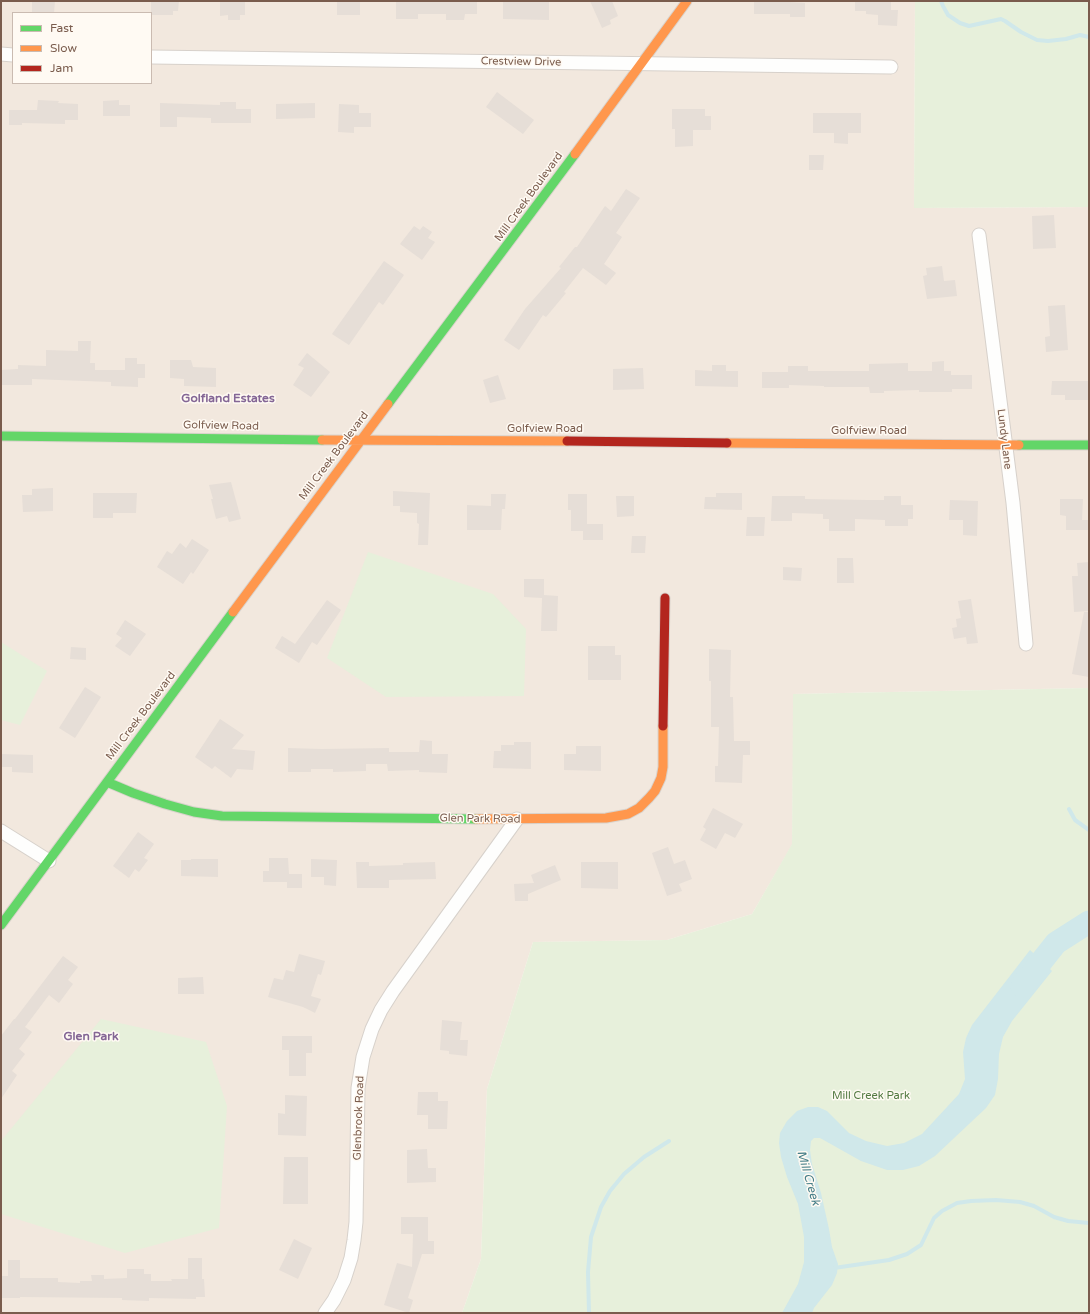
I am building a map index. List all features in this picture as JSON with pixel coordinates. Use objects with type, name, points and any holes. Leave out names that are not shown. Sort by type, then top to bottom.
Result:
[{"type":"street","name":"Mill Creek Boulevard","points":[[1,925],[361,440],[524,224],[687,1]]},
{"type":"street","points":[[1,54],[12,54]]},
{"type":"street","name":"Crestview Drive","points":[[152,57],[890,67]]},
{"type":"street","name":"Lundy Lane","points":[[980,234],[1015,526],[1026,644]]},
{"type":"street","name":"Golfview Road","points":[[1,436],[1089,445]]},
{"type":"street","name":"Glen Park Road","points":[[107,782],[165,804],[194,812],[222,816],[517,819],[606,818],[620,816],[638,808],[649,798],[655,791],[661,778],[663,767],[665,598]]},
{"type":"street","name":"Glenbrook Road","points":[[325,1313],[334,1300],[344,1280],[351,1258],[354,1240],[356,1222],[358,1088],[363,1057],[372,1029],[381,1010],[393,991],[517,819]]},
{"type":"street","points":[[1,832],[49,861]]},
{"type":"shaded area","points":[[1,1],[915,1],[914,208],[1089,207],[1089,688],[794,694],[792,845],[752,914],[667,940],[533,942],[487,1089],[481,1259],[462,1313],[1,1313]]},
{"type":"green space","points":[[915,1],[1089,1],[1089,207],[914,208]]},
{"type":"green space","points":[[368,552],[493,594],[526,629],[524,696],[386,697],[327,658]]},
{"type":"green space","points":[[1,642],[47,671],[20,725],[1,720]]},
{"type":"green space","name":"Mill Creek Park","points":[[1089,688],[1089,1313],[462,1313],[481,1259],[487,1089],[533,942],[667,940],[752,914],[792,844],[793,694]]},
{"type":"green space","points":[[101,1019],[206,1042],[227,1106],[219,1228],[125,1253],[1,1214],[1,1141]]},
{"type":"water","points":[[1030,950],[1052,971],[1012,1021],[1003,1037],[999,1054],[998,1079],[995,1095],[986,1108],[935,1156],[919,1166],[903,1170],[887,1170],[861,1161],[820,1138],[814,1138],[811,1141],[810,1150],[812,1164],[821,1193],[832,1247],[838,1264],[837,1273],[832,1285],[814,1308],[812,1313],[782,1313],[798,1284],[804,1262],[804,1237],[798,1204],[787,1177],[781,1157],[779,1143],[780,1133],[787,1121],[797,1111],[808,1107],[818,1107],[827,1111],[849,1133],[866,1141],[887,1146],[904,1143],[922,1134],[959,1094],[965,1079],[963,1052],[966,1038],[972,1025]]},
{"type":"building","points":[[32,1],[55,1],[54,12],[32,12]]},
{"type":"building","points":[[151,1],[179,1],[178,11],[173,11],[173,15],[152,15]]},
{"type":"building","points":[[220,1],[245,1],[245,15],[240,15],[240,20],[228,20],[228,15],[220,16]]},
{"type":"building","points":[[337,1],[360,1],[360,15],[337,15]]},
{"type":"building","points":[[477,1],[477,14],[465,14],[464,20],[446,20],[446,14],[418,14],[418,19],[396,19],[396,2]]},
{"type":"building","points":[[503,1],[549,1],[549,20],[503,19]]},
{"type":"building","points":[[590,1],[612,1],[618,16],[610,20],[611,24],[602,28]]},
{"type":"building","points":[[754,1],[788,1],[805,3],[805,17],[790,17],[790,14],[754,14]]},
{"type":"building","points":[[855,1],[891,1],[891,10],[898,10],[897,26],[878,25],[878,15],[866,14],[866,11],[855,11]]},
{"type":"building","points":[[497,92],[534,120],[523,134],[486,107]]},
{"type":"building","points":[[38,100],[78,104],[78,120],[65,120],[65,124],[22,123],[22,125],[9,125],[9,110],[37,110]]},
{"type":"building","points":[[119,100],[119,105],[130,105],[130,116],[103,116],[103,101]]},
{"type":"building","points":[[220,102],[236,102],[236,109],[251,109],[251,123],[211,123],[211,118],[177,117],[177,127],[160,127],[160,103],[220,105]]},
{"type":"building","points":[[315,103],[315,118],[276,119],[276,104]]},
{"type":"building","points":[[339,104],[359,105],[359,113],[371,113],[371,127],[354,127],[354,133],[338,132]]},
{"type":"building","points":[[672,109],[705,109],[705,116],[711,116],[711,130],[693,130],[693,146],[675,147],[675,129],[672,129]]},
{"type":"building","points":[[813,113],[861,113],[861,133],[848,133],[848,144],[834,143],[834,133],[813,133]]},
{"type":"building","points":[[809,155],[824,155],[823,170],[809,170]]},
{"type":"building","points":[[626,189],[640,198],[616,233],[622,237],[604,264],[616,273],[606,285],[583,268],[564,292],[566,293],[546,317],[543,315],[519,350],[504,340],[525,309],[561,268],[559,267],[575,247],[577,247],[605,206],[611,211]]},
{"type":"building","points":[[1054,215],[1056,248],[1033,249],[1032,216]]},
{"type":"building","points":[[414,226],[420,230],[423,226],[432,232],[428,238],[435,242],[422,260],[400,244]]},
{"type":"building","points":[[384,261],[404,275],[383,305],[379,302],[349,345],[332,334]]},
{"type":"building","points":[[942,266],[944,281],[955,280],[957,296],[927,299],[923,276],[927,275],[926,268]]},
{"type":"building","points":[[1065,305],[1068,350],[1046,352],[1045,337],[1050,336],[1048,306]]},
{"type":"building","points":[[78,341],[91,341],[90,363],[95,363],[95,370],[125,370],[125,358],[137,358],[137,364],[145,364],[145,378],[138,378],[138,387],[111,386],[111,382],[32,379],[32,385],[1,385],[1,370],[18,369],[18,365],[46,366],[46,350],[78,351]]},
{"type":"building","points":[[307,353],[330,372],[311,397],[293,385],[304,368],[298,365]]},
{"type":"building","points":[[170,360],[191,360],[193,367],[216,368],[216,387],[184,386],[184,379],[170,378]]},
{"type":"building","points":[[944,361],[944,371],[951,371],[951,375],[972,375],[972,389],[952,389],[952,392],[919,392],[919,390],[870,393],[869,387],[789,385],[789,388],[762,388],[762,372],[788,372],[788,366],[808,366],[808,371],[869,371],[869,364],[908,363],[908,371],[932,371],[932,362]]},
{"type":"building","points":[[712,365],[726,365],[726,371],[738,371],[738,387],[695,386],[695,370],[712,371]]},
{"type":"building","points":[[643,368],[644,389],[613,390],[613,369]]},
{"type":"building","points":[[498,375],[506,399],[490,403],[483,380]]},
{"type":"building","points":[[1052,381],[1089,381],[1089,400],[1065,400],[1065,395],[1051,395]]},
{"type":"building","points":[[231,482],[241,519],[229,522],[227,516],[216,519],[209,485]]},
{"type":"building","points":[[53,488],[53,511],[23,512],[22,495],[32,495],[32,489]]},
{"type":"building","points":[[393,491],[430,493],[428,545],[418,545],[419,524],[417,523],[417,513],[400,512],[400,506],[393,506]]},
{"type":"building","points":[[93,493],[137,493],[136,513],[113,513],[113,518],[93,518]]},
{"type":"building","points":[[716,493],[742,493],[742,510],[704,509],[705,497],[716,497]]},
{"type":"building","points":[[491,494],[506,494],[505,509],[502,509],[501,530],[467,530],[467,505],[491,506]]},
{"type":"building","points":[[568,494],[587,494],[587,524],[603,524],[603,540],[583,540],[583,531],[571,531],[571,510],[568,510]]},
{"type":"building","points":[[616,496],[634,496],[634,516],[617,517]]},
{"type":"building","points":[[772,496],[805,496],[805,499],[884,500],[884,496],[901,496],[901,505],[913,505],[913,519],[908,519],[908,526],[885,526],[885,520],[855,519],[855,531],[829,531],[829,519],[823,519],[823,514],[792,513],[792,521],[771,521]]},
{"type":"building","points":[[1060,499],[1083,499],[1082,520],[1089,520],[1089,530],[1066,530],[1066,516],[1060,515]]},
{"type":"building","points":[[950,500],[978,501],[977,536],[963,535],[963,520],[949,520]]},
{"type":"building","points":[[747,517],[765,517],[764,536],[746,536]]},
{"type":"building","points":[[632,536],[646,536],[645,553],[631,553]]},
{"type":"building","points":[[192,539],[209,550],[193,574],[191,572],[183,584],[157,567],[167,551],[172,554],[180,543],[186,548]]},
{"type":"building","points":[[837,558],[853,558],[854,583],[837,583]]},
{"type":"building","points":[[1089,562],[1089,611],[1074,612],[1072,576],[1078,576],[1077,563]]},
{"type":"building","points":[[783,567],[802,568],[801,581],[783,580]]},
{"type":"building","points":[[524,579],[544,579],[544,595],[558,596],[557,631],[541,631],[542,598],[524,597]]},
{"type":"building","points":[[971,599],[978,643],[967,644],[966,637],[954,639],[952,628],[957,627],[956,619],[961,618],[958,601]]},
{"type":"building","points":[[327,600],[341,610],[317,645],[312,642],[299,663],[275,648],[282,636],[295,644]]},
{"type":"building","points":[[1084,612],[1089,612],[1089,677],[1072,674]]},
{"type":"building","points":[[125,620],[146,634],[130,656],[115,646],[122,638],[116,634]]},
{"type":"building","points":[[588,646],[615,646],[615,655],[621,655],[621,680],[588,680]]},
{"type":"building","points":[[71,647],[86,648],[86,660],[70,659]]},
{"type":"building","points":[[709,649],[731,650],[730,697],[733,697],[734,741],[750,741],[750,755],[743,755],[742,783],[715,782],[715,766],[718,766],[719,727],[711,727]]},
{"type":"building","points":[[85,687],[101,697],[75,738],[59,728]]},
{"type":"building","points":[[220,719],[244,735],[232,749],[255,751],[253,770],[237,769],[231,778],[215,766],[212,769],[195,757]]},
{"type":"building","points":[[420,740],[432,741],[432,754],[448,754],[447,773],[419,772],[419,770],[388,771],[387,764],[366,764],[366,771],[333,772],[333,769],[311,769],[311,772],[288,772],[288,748],[389,748],[389,752],[419,752]]},
{"type":"building","points":[[514,742],[531,742],[531,769],[493,768],[494,751],[501,751],[501,745],[514,745]]},
{"type":"building","points":[[576,746],[601,746],[601,771],[564,770],[564,754],[576,754]]},
{"type":"building","points":[[1,754],[33,755],[33,773],[12,772],[12,767],[1,767]]},
{"type":"building","points":[[713,808],[743,824],[735,838],[725,833],[716,849],[700,840],[706,829],[703,827]]},
{"type":"building","points":[[138,832],[154,844],[144,858],[148,860],[139,872],[135,869],[129,878],[113,866]]},
{"type":"building","points":[[668,847],[674,864],[685,860],[692,879],[679,884],[682,891],[667,896],[652,853]]},
{"type":"building","points":[[269,858],[288,858],[289,874],[302,874],[302,888],[287,888],[287,882],[263,882],[263,871],[269,871]]},
{"type":"building","points":[[218,859],[218,877],[181,876],[181,860]]},
{"type":"building","points":[[311,859],[337,860],[336,886],[324,885],[324,877],[311,877]]},
{"type":"building","points":[[356,862],[369,862],[369,866],[435,862],[436,879],[389,880],[389,888],[357,888]]},
{"type":"building","points":[[581,862],[618,862],[618,889],[581,888]]},
{"type":"building","points":[[555,865],[561,880],[528,894],[528,901],[515,901],[514,884],[534,883],[531,875]]},
{"type":"building","points":[[299,954],[325,961],[321,975],[318,974],[311,996],[321,999],[315,1013],[303,1007],[268,997],[274,978],[283,980],[286,970],[294,972]]},
{"type":"building","points":[[63,956],[78,967],[68,980],[73,984],[59,1003],[49,995],[25,1027],[32,1032],[19,1049],[25,1054],[12,1071],[17,1075],[1,1099],[1,1036]]},
{"type":"building","points":[[203,977],[204,994],[178,994],[178,978]]},
{"type":"building","points":[[442,1020],[462,1022],[460,1040],[468,1040],[467,1056],[449,1054],[449,1051],[440,1050]]},
{"type":"building","points":[[282,1036],[312,1036],[312,1053],[306,1053],[306,1076],[289,1076],[289,1050],[282,1050]]},
{"type":"building","points":[[418,1092],[438,1092],[438,1101],[448,1101],[447,1129],[428,1129],[428,1115],[417,1115]]},
{"type":"building","points":[[285,1095],[307,1096],[306,1136],[278,1135],[278,1113],[285,1114]]},
{"type":"building","points":[[427,1149],[428,1168],[436,1168],[436,1182],[407,1183],[407,1150]]},
{"type":"building","points":[[284,1157],[308,1157],[308,1204],[283,1204]]},
{"type":"building","points":[[401,1217],[428,1217],[428,1241],[434,1241],[434,1254],[422,1254],[408,1298],[413,1300],[409,1313],[384,1305],[397,1263],[412,1267],[413,1234],[401,1234]]},
{"type":"building","points":[[294,1239],[312,1248],[298,1279],[279,1270]]},
{"type":"building","points":[[188,1258],[202,1258],[202,1279],[204,1279],[205,1297],[196,1297],[196,1299],[149,1298],[149,1301],[122,1300],[122,1298],[1,1298],[1,1276],[8,1276],[8,1260],[20,1260],[20,1278],[58,1278],[58,1282],[80,1283],[80,1281],[92,1281],[91,1275],[104,1275],[104,1279],[127,1278],[127,1269],[144,1269],[144,1274],[151,1274],[151,1281],[188,1279]]},
{"type":"waterway","points":[[941,1],[948,15],[960,23],[969,26],[1001,19],[1037,40],[1048,41],[1066,39],[1080,35],[1089,37]]},
{"type":"waterway","points":[[1069,809],[1075,820],[1089,830]]},
{"type":"waterway","name":"Mill Creek","points":[[1022,986],[1056,943],[1089,922]]},
{"type":"waterway","points":[[589,1313],[588,1272],[591,1237],[601,1207],[610,1191],[624,1174],[644,1157],[669,1141]]},
{"type":"waterway","points":[[834,1268],[889,1260],[907,1254],[921,1245],[934,1218],[942,1211],[957,1203],[996,1200],[1020,1202],[1034,1206],[1054,1217],[1068,1221],[1089,1223]]},
{"type":"traffic: fast","points":[[388,404],[575,154]]},
{"type":"traffic: fast","points":[[1,436],[322,440]]},
{"type":"traffic: fast","points":[[1019,445],[1089,445]]},
{"type":"traffic: fast","points":[[1,925],[233,612]]},
{"type":"traffic: fast","points":[[107,782],[165,804],[194,812],[222,816],[476,819]]},
{"type":"traffic: slow","points":[[575,154],[687,1]]},
{"type":"traffic: slow","points":[[233,612],[388,404]]},
{"type":"traffic: slow","points":[[322,440],[567,441]]},
{"type":"traffic: slow","points":[[727,443],[1019,445]]},
{"type":"traffic: slow","points":[[476,819],[606,818],[628,814],[639,808],[649,798],[655,791],[661,778],[663,767],[663,726]]},
{"type":"traffic: jam","points":[[567,441],[727,443]]},
{"type":"traffic: jam","points":[[663,726],[665,598]]},
{"type":"district","name":"Golfland Estates","points":[[228,399]]},
{"type":"district","name":"Glen Park","points":[[91,1037]]}]
